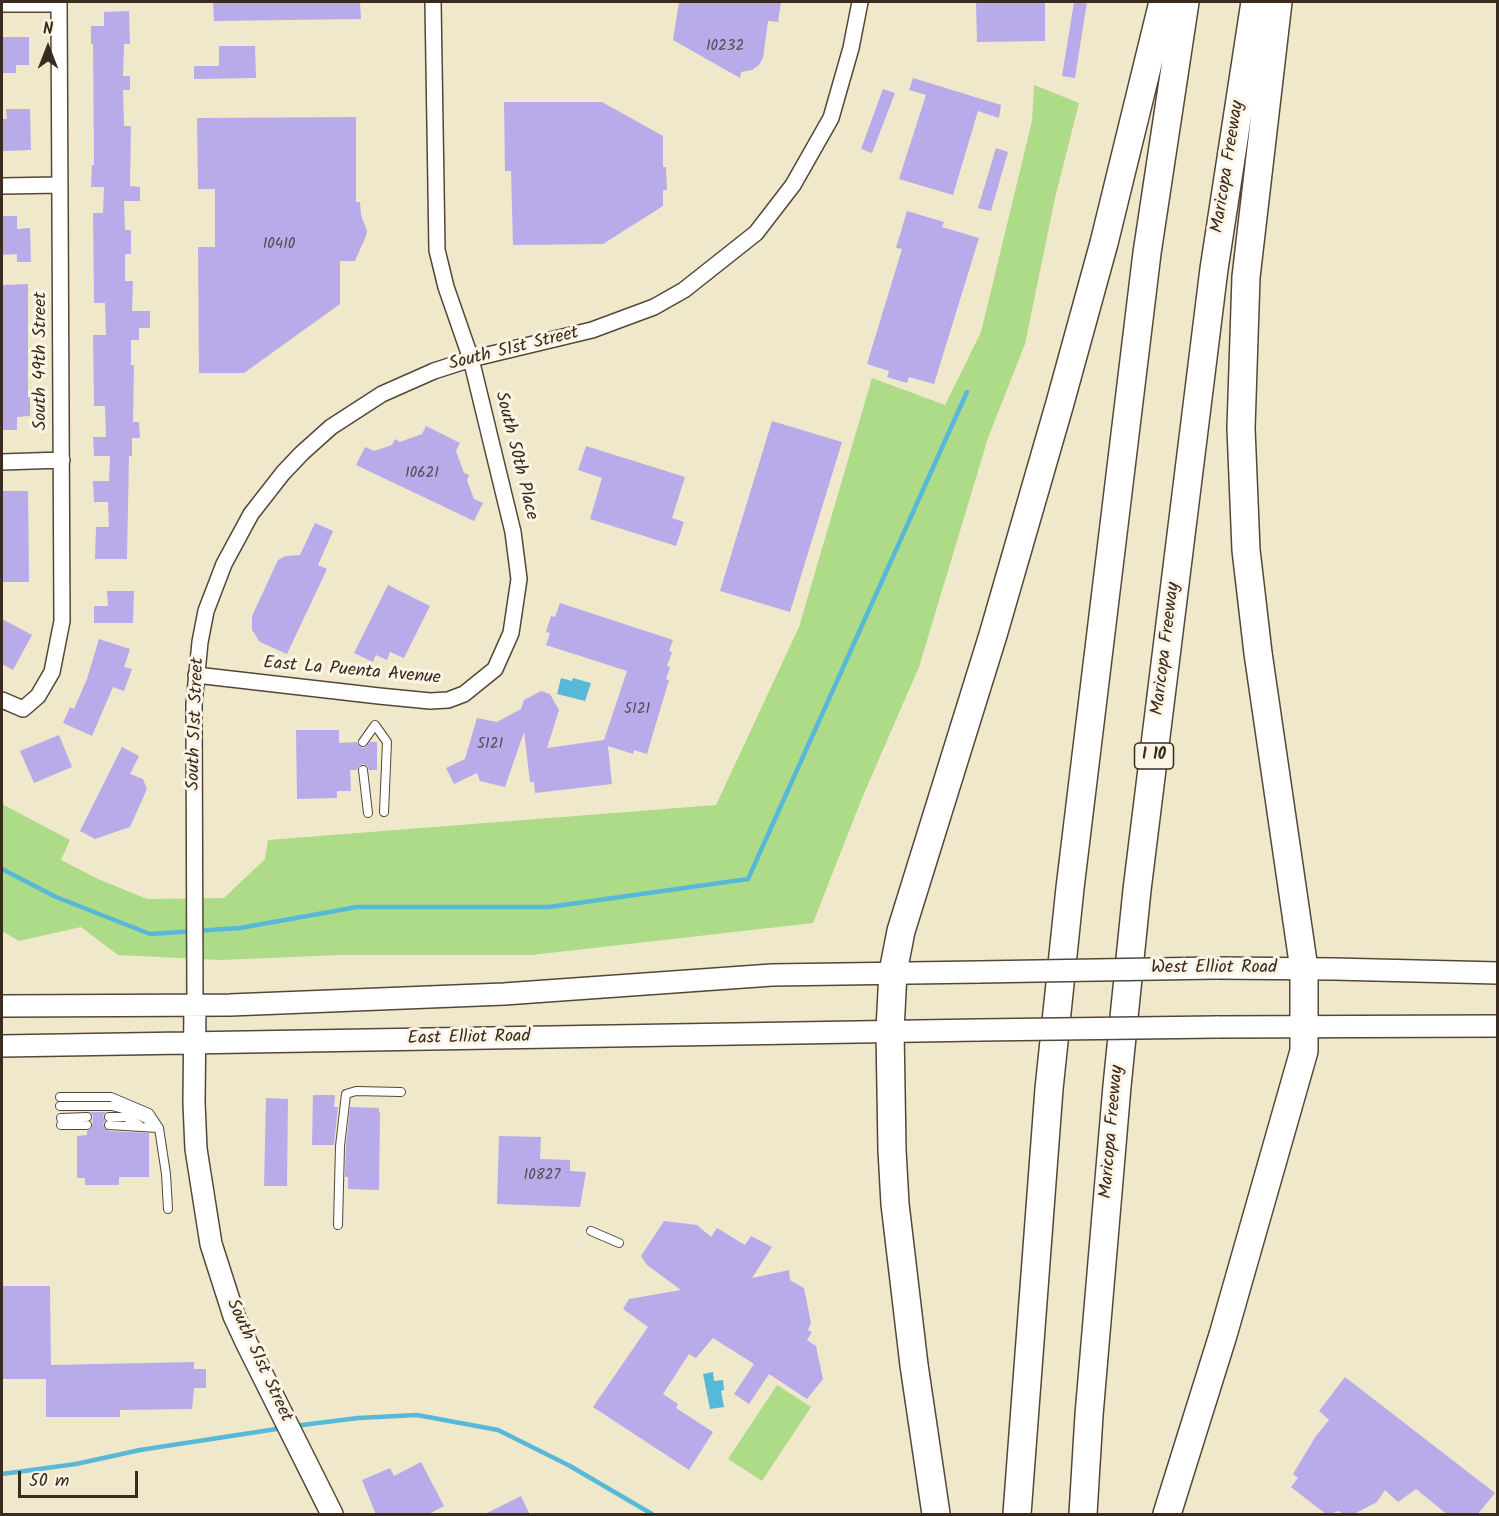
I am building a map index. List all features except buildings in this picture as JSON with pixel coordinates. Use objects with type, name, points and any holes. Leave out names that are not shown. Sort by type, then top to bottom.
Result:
[{"type":"highway","points":[[936,1515],[914,1365],[896,1204],[892,1150],[890,1030],[893,972],[901,930],[993,635],[1060,403],[1104,243],[1163,2]]},
{"type":"highway","points":[[1017,1515],[1049,1089],[1070,888],[1148,253],[1185,2]]},
{"type":"highway","name":"Maricopa Freeway","points":[[1083,1515],[1089,1415],[1116,1098],[1137,890],[1214,269],[1255,2]]},
{"type":"highway","points":[[1167,1515],[1304,1051],[1304,969],[1258,653],[1246,541],[1241,428],[1246,277],[1278,2]]},
{"type":"main road","name":"West Elliot Road","points":[[893,972],[1215,968],[1497,973]]},
{"type":"main road","points":[[2,1006],[195,1005],[493,994],[772,975],[893,972]]},
{"type":"main road","name":"South 51st Street","points":[[195,1005],[196,1149],[211,1244],[234,1316],[332,1515]]},
{"type":"main road","points":[[1305,1027],[1497,1026]]},
{"type":"main road","name":"East Elliot Road","points":[[2,1046],[890,1030],[1305,1027]]},
{"type":"street","name":"South 50th Place","points":[[433,2],[437,250],[446,287],[471,359],[505,496],[518,562],[519,579],[511,633],[495,669]]},
{"type":"street","name":"South 51st Street","points":[[195,1005],[194,704],[196,675],[206,611],[224,564],[251,514],[283,473],[331,427],[381,394],[434,370],[592,330],[654,307],[684,290],[756,233],[794,185],[831,118],[851,48],[860,2]]},
{"type":"street","points":[[2,4],[59,3]]},
{"type":"street","name":"South 49th Street","points":[[2,700],[23,709],[38,696],[52,672],[62,621],[59,3]]},
{"type":"street","points":[[2,186],[60,185]]},
{"type":"street","points":[[2,462],[62,460]]},
{"type":"street","name":"East La Puenta Avenue","points":[[196,675],[430,701],[448,700],[464,694],[495,669]]},
{"type":"lane","points":[[363,742],[375,725],[387,742],[384,812]]},
{"type":"lane","points":[[363,770],[368,813]]},
{"type":"lane","points":[[338,1226],[340,1146],[346,1094],[356,1091],[401,1092]]},
{"type":"lane","points":[[60,1101],[111,1096],[149,1113],[158,1126],[166,1174],[168,1209]]},
{"type":"lane","points":[[61,1121],[87,1121]]},
{"type":"lane","points":[[109,1121],[140,1126],[158,1126]]},
{"type":"lane","points":[[591,1231],[619,1243]]},
{"type":"green space","points":[[1034,85],[1079,103],[1055,198],[1025,344],[988,438],[919,667],[862,798],[813,923],[532,955],[339,955],[221,960],[118,955],[81,927],[19,941],[2,931],[2,804],[70,840],[61,860],[98,879],[147,899],[224,898],[265,859],[268,840],[716,805],[799,627],[872,378],[945,405],[981,332],[1032,121]]},
{"type":"green space","points":[[777,1385],[811,1407],[762,1481],[728,1459]]},
{"type":"water","points":[[561,678],[572,681],[573,678],[591,683],[585,701],[557,694]]},
{"type":"water","points":[[713,1372],[714,1381],[723,1380],[724,1390],[721,1391],[724,1407],[710,1409],[703,1374]]},
{"type":"waterway","points":[[2,869],[56,897],[150,934],[240,928],[357,907],[549,907],[748,879],[967,392]]},
{"type":"waterway","points":[[294,1426],[358,1418],[417,1415],[498,1430],[570,1466],[652,1514]]},
{"type":"waterway","points":[[2,1474],[76,1464],[140,1450],[283,1428]]}]
